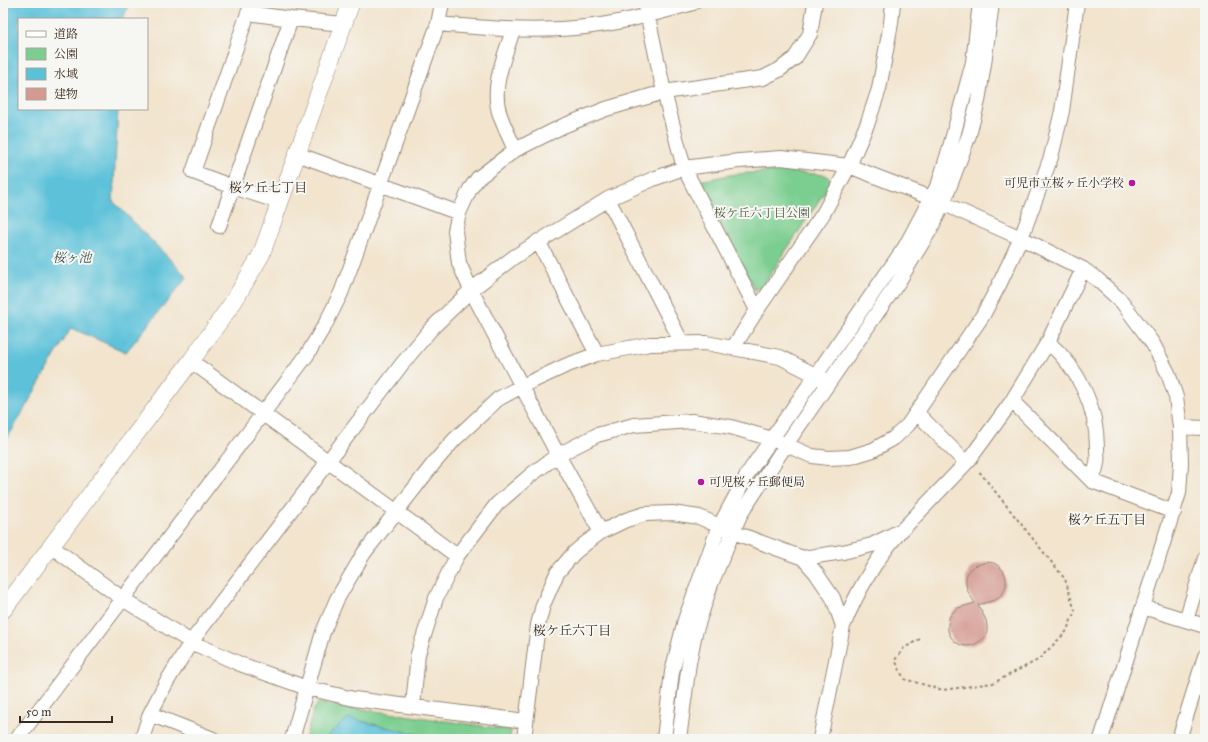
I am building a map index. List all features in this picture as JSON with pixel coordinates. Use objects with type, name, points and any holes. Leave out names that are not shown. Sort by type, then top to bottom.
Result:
[{"type":"street","points":[[3,610],[191,361],[234,301],[261,255],[351,3]]},
{"type":"street","points":[[16,739],[307,356],[326,323],[346,279],[438,24],[442,3]]},
{"type":"street","points":[[438,24],[513,30],[574,28],[646,9],[693,3]]},
{"type":"street","points":[[601,532],[558,455],[471,290],[459,263],[456,231],[458,213],[470,189],[478,178],[514,150],[563,126],[599,112],[664,92],[763,78],[779,70],[795,58],[810,34],[815,3]]},
{"type":"street","points":[[733,348],[757,310],[824,214],[849,166],[868,122],[879,89],[891,23],[893,3]]},
{"type":"street","points":[[679,739],[689,663],[695,633],[711,584],[733,532],[747,504],[785,446],[897,284],[930,230],[937,201],[939,183],[973,62],[980,3]]},
{"type":"street","points":[[664,739],[672,672],[685,620],[720,526],[748,473],[937,201],[969,135],[978,101],[992,3]]},
{"type":"street","points":[[413,706],[418,654],[436,598],[457,556],[497,504],[532,474],[558,455],[596,435],[634,425],[692,421],[732,427],[772,439],[785,446],[812,456],[829,458],[850,457],[873,450],[894,438],[908,425],[983,315],[1021,238],[1051,157],[1062,111],[1077,3]]},
{"type":"street","points":[[646,9],[664,92],[684,168],[757,310]]},
{"type":"street","points":[[280,202],[193,172],[248,13],[344,24]]},
{"type":"street","points":[[219,226],[291,19]]},
{"type":"street","points":[[513,30],[499,76],[497,103],[499,114],[514,150]]},
{"type":"street","points":[[297,154],[458,213]]},
{"type":"street","points":[[142,739],[150,714],[166,683],[191,642],[402,364],[421,341],[471,290],[514,257],[538,241],[608,199],[653,179],[684,168],[739,161],[781,158],[849,166],[937,201],[1021,238],[1083,269],[1098,280],[1122,302],[1153,344],[1168,373],[1176,397],[1180,427],[1181,463],[1179,493],[1101,739]]},
{"type":"street","points":[[608,199],[682,343]]},
{"type":"street","points":[[538,241],[597,354]]},
{"type":"street","points":[[820,739],[843,626],[852,604],[881,554],[901,530],[968,462],[1012,401],[1048,342],[1083,269]]},
{"type":"street","points":[[1048,342],[1060,353],[1070,366],[1090,400],[1098,439],[1098,463],[1092,480]]},
{"type":"street","points":[[292,739],[323,632],[337,599],[364,553],[434,463],[454,440],[498,399],[565,366],[597,354],[650,344],[706,343],[780,357],[829,382]]},
{"type":"street","points":[[191,361],[457,556]]},
{"type":"street","points":[[1012,401],[1092,480],[1174,512]]},
{"type":"street","points":[[917,413],[968,462]]},
{"type":"street","points":[[1180,427],[1205,428]]},
{"type":"street","points":[[524,739],[525,721],[538,625],[543,604],[557,573],[574,553],[586,543],[601,532],[626,520],[645,514],[672,513],[699,517],[733,532],[803,558],[816,573],[833,598],[843,626]]},
{"type":"street","points":[[803,558],[872,546],[901,530]]},
{"type":"street","points":[[52,546],[123,599],[191,642],[240,664],[307,688],[354,699],[525,721]]},
{"type":"street","points":[[1186,620],[1205,558]]},
{"type":"street","points":[[1144,607],[1205,626]]},
{"type":"street","points":[[1180,739],[1205,656]]},
{"type":"street","points":[[150,714],[213,739]]},
{"type":"path","points":[[920,639],[904,648],[895,660],[904,679],[943,690],[993,683],[1038,660],[1066,632],[1075,611],[1065,579],[968,462]]},
{"type":"green space","name":"桜ケ丘六丁目公園","points":[[780,171],[826,175],[832,181],[762,287],[755,290],[699,181],[735,174]]},
{"type":"green space","points":[[318,703],[511,730],[510,739],[305,739],[313,711]]},
{"type":"water","name":"桜ヶ池","points":[[3,3],[129,3],[123,18],[18,18],[18,110],[118,110],[113,201],[187,277],[126,352],[71,328],[3,446]]},
{"type":"water","points":[[348,718],[436,739],[324,739]]},
{"type":"building","points":[[987,562],[994,563],[1000,567],[1004,572],[1006,585],[1000,597],[978,605],[986,620],[987,632],[984,638],[973,645],[961,645],[955,642],[948,631],[949,618],[958,608],[975,603],[967,590],[966,577],[969,570],[974,566]]},
{"type":"place","name":"可児市立桜ヶ丘小学校","points":[[1132,183]]},
{"type":"place","name":"可児桜ヶ丘郵便局","points":[[701,482]]},
{"type":"district","name":"桜ケ丘七丁目","points":[[268,188]]},
{"type":"district","name":"桜ケ丘五丁目","points":[[1107,520]]},
{"type":"district","name":"桜ケ丘六丁目","points":[[572,631]]}]
